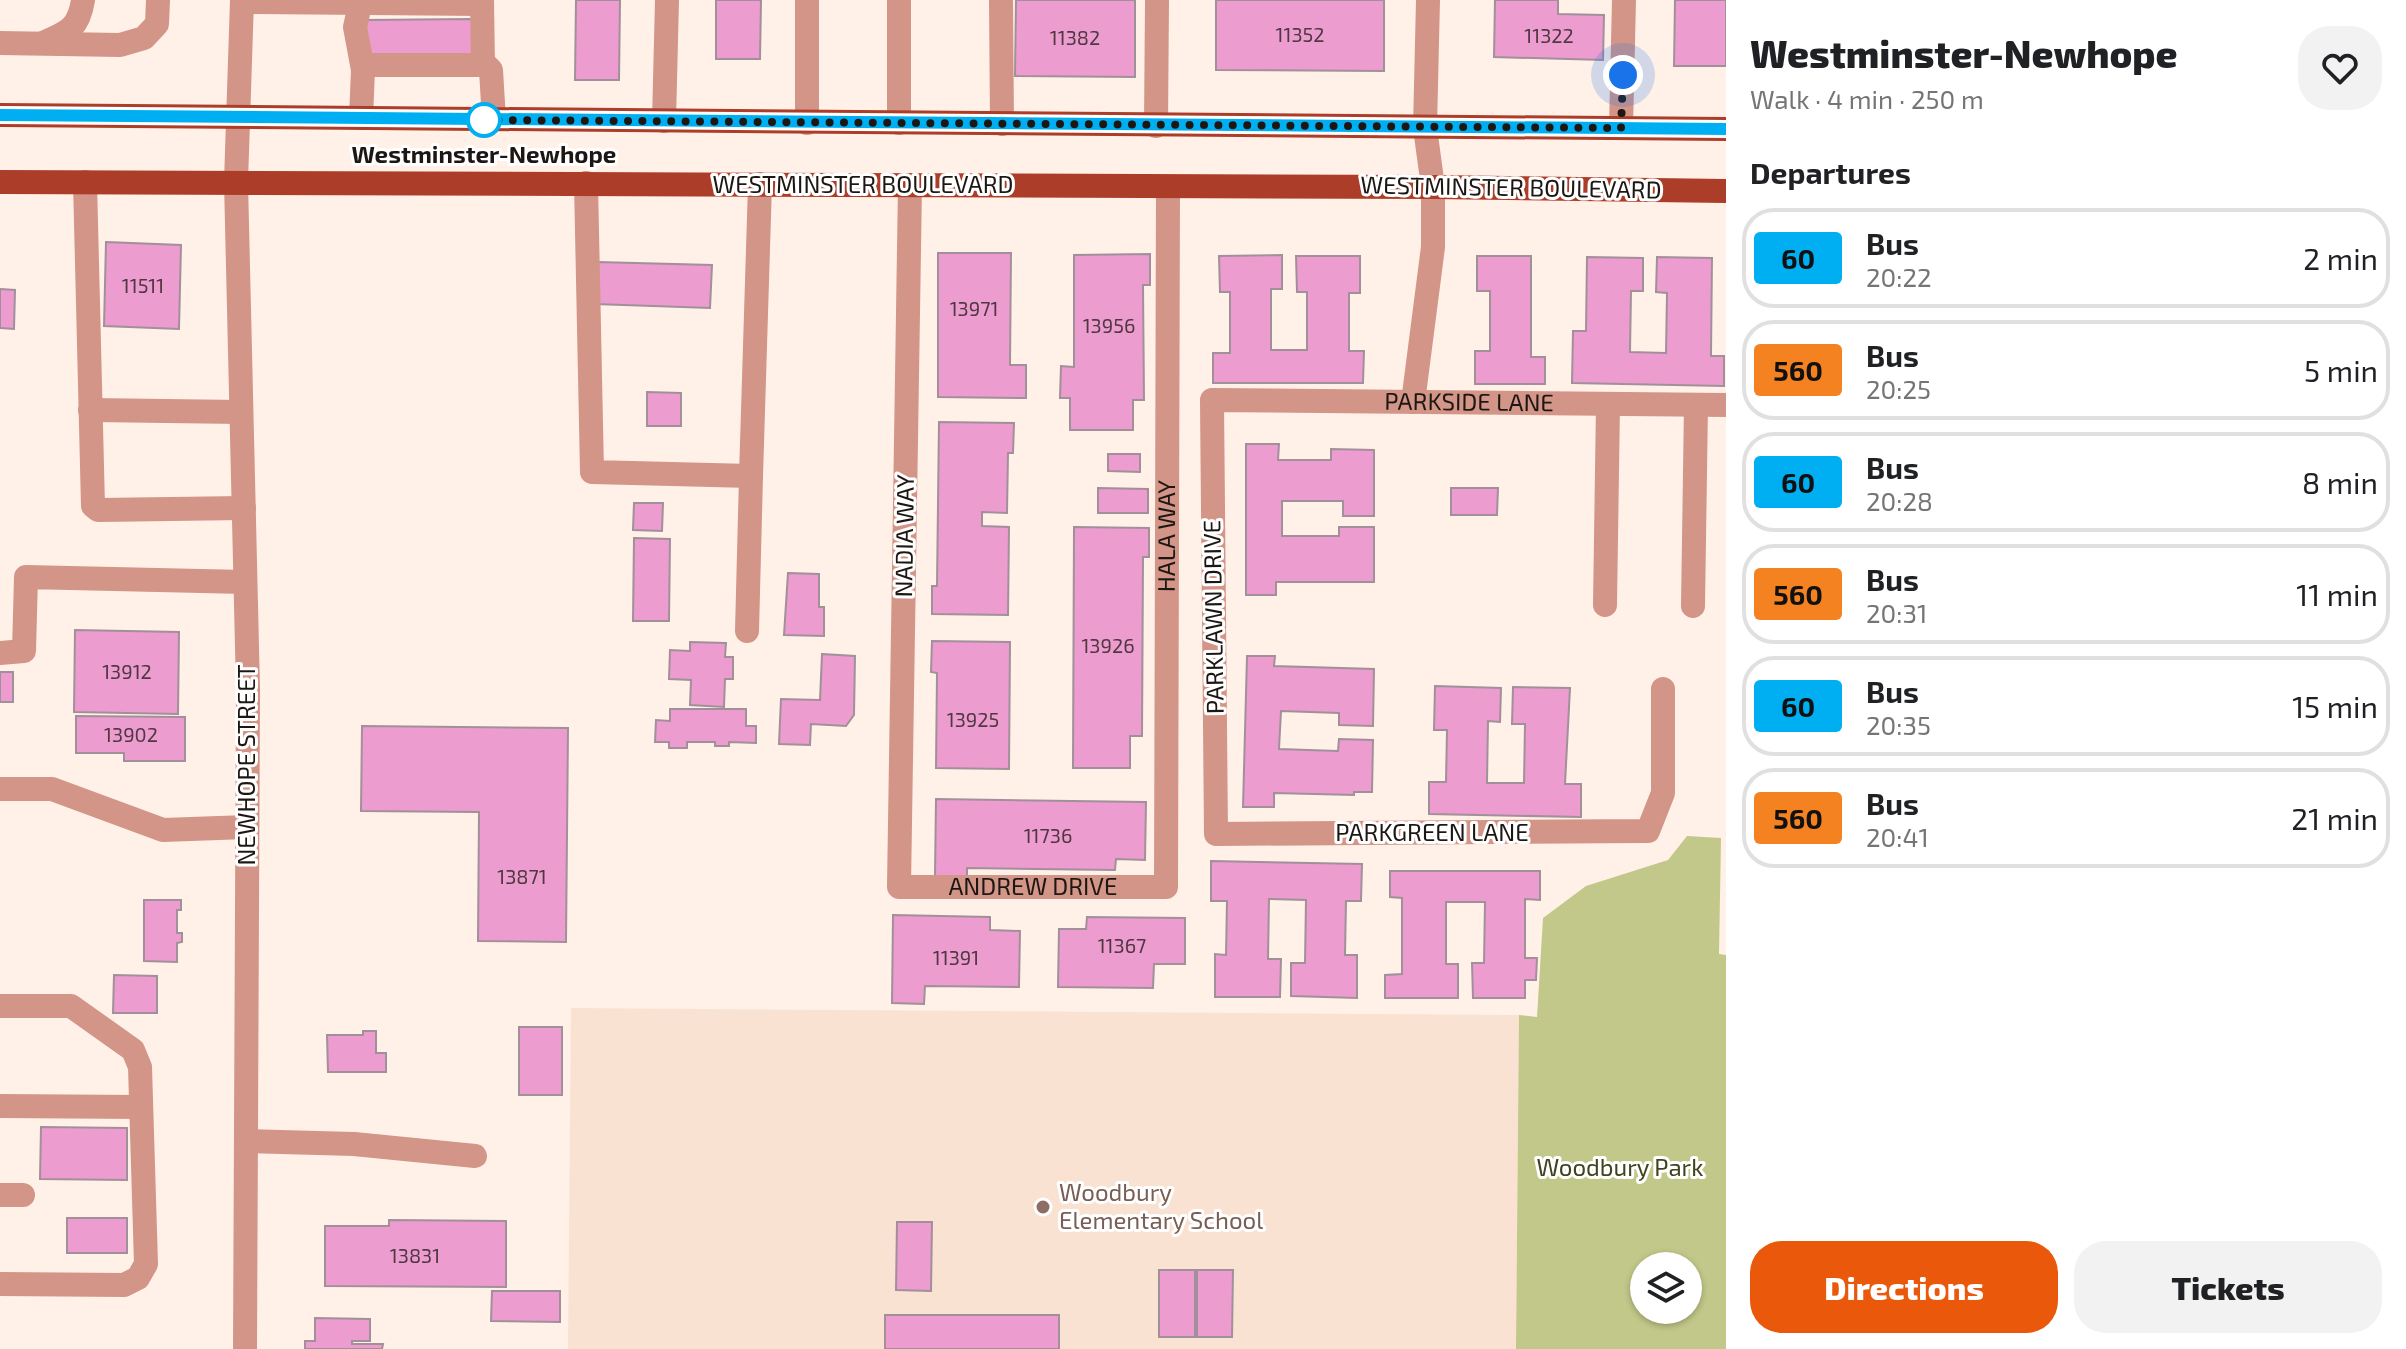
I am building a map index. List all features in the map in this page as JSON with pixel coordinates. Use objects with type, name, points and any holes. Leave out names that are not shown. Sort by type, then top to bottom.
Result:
[{"type":"main road","points":[[0,115],[1726,129]]},
{"type":"main road","name":"WESTMINSTER BOULEVARD","points":[[0,182],[1433,187],[1726,191]]},
{"type":"street","points":[[44,43],[70,32],[81,12],[83,0]]},
{"type":"street","points":[[0,43],[120,45],[144,38],[157,24],[158,0]]},
{"type":"street","points":[[664,121],[667,0]]},
{"type":"street","points":[[807,0],[807,123]]},
{"type":"street","points":[[899,0],[899,123]]},
{"type":"street","points":[[1001,0],[1002,124]]},
{"type":"street","points":[[1156,126],[1157,0]]},
{"type":"street","points":[[1413,402],[1433,247],[1433,187],[1425,128],[1428,0]]},
{"type":"street","points":[[1621,128],[1624,0]]},
{"type":"street","points":[[242,1],[482,2],[483,65]]},
{"type":"street","name":"NEWHOPE STREET","points":[[242,1],[236,182],[244,508],[247,827],[245,1349]]},
{"type":"street","points":[[360,1],[355,27],[363,70],[361,118]]},
{"type":"street","points":[[363,70],[366,65],[483,65],[491,70],[494,120]]},
{"type":"street","points":[[85,182],[93,506],[98,510],[244,508]]},
{"type":"street","points":[[586,183],[592,472],[751,476]]},
{"type":"street","points":[[747,631],[760,184]]},
{"type":"street","name":"NADIA WAY","points":[[899,887],[910,185]]},
{"type":"street","name":"HALA WAY","points":[[1166,887],[1168,187]]},
{"type":"street","name":"PARKSIDE LANE","points":[[1212,400],[1726,405]]},
{"type":"street","name":"PARKLAWN DRIVE","points":[[1212,400],[1216,834]]},
{"type":"street","points":[[1605,605],[1608,404]]},
{"type":"street","points":[[1693,606],[1696,405]]},
{"type":"street","points":[[90,410],[241,412]]},
{"type":"street","points":[[0,653],[24,651],[26,577],[245,582]]},
{"type":"street","name":"PARKGREEN LANE","points":[[1216,834],[1648,831],[1663,793],[1663,689]]},
{"type":"street","points":[[0,789],[52,789],[163,830],[247,827]]},
{"type":"street","name":"ANDREW DRIVE","points":[[899,887],[1166,887]]},
{"type":"street","points":[[0,1006],[71,1006],[133,1050],[140,1067],[146,1264],[138,1278],[124,1285],[0,1284]]},
{"type":"street","points":[[0,1106],[141,1107]]},
{"type":"street","points":[[246,1141],[354,1144],[475,1156]]},
{"type":"shaded area","name":"Woodbury Elementary School","points":[[571,1008],[1519,1015],[1516,1349],[568,1349]]},
{"type":"green space","name":"Woodbury Park","points":[[1687,836],[1721,838],[1719,954],[1726,955],[1726,1349],[1516,1349],[1519,1015],[1537,1017],[1543,918],[1586,886],[1668,860]]},
{"type":"building","points":[[576,0],[620,0],[619,80],[575,80]]},
{"type":"building","points":[[716,0],[761,0],[760,59],[716,59]]},
{"type":"building","points":[[1016,0],[1135,0],[1135,77],[1015,76]]},
{"type":"building","points":[[1216,0],[1384,0],[1384,71],[1216,70]]},
{"type":"building","points":[[1495,0],[1558,0],[1558,14],[1604,15],[1603,60],[1494,57]]},
{"type":"building","points":[[1675,0],[1726,0],[1726,66],[1674,66]]},
{"type":"building","points":[[472,19],[473,58],[364,59],[363,20]]},
{"type":"building","points":[[106,242],[181,245],[179,329],[104,326]]},
{"type":"building","points":[[938,253],[1011,253],[1010,365],[1026,365],[1026,398],[938,397]]},
{"type":"building","points":[[1150,254],[1150,285],[1143,285],[1144,400],[1133,400],[1133,430],[1070,430],[1070,398],[1060,398],[1061,366],[1074,367],[1074,255]]},
{"type":"building","points":[[1282,255],[1282,289],[1271,289],[1271,350],[1307,350],[1307,292],[1297,292],[1296,256],[1360,256],[1360,293],[1349,293],[1349,351],[1364,351],[1363,383],[1213,383],[1213,353],[1230,353],[1230,292],[1220,292],[1219,256]]},
{"type":"building","points":[[1477,256],[1531,256],[1531,357],[1545,357],[1545,384],[1475,384],[1475,351],[1490,351],[1490,291],[1477,291]]},
{"type":"building","points":[[1587,257],[1643,258],[1643,291],[1631,291],[1630,352],[1666,353],[1667,293],[1656,292],[1657,257],[1712,258],[1711,356],[1724,356],[1724,386],[1572,383],[1573,331],[1586,331]]},
{"type":"building","points":[[597,262],[712,265],[710,308],[595,304]]},
{"type":"building","points":[[0,289],[15,290],[14,329],[0,328]]},
{"type":"building","points":[[647,392],[681,393],[681,426],[647,426]]},
{"type":"building","points":[[939,422],[1014,423],[1013,453],[1008,453],[1007,513],[982,512],[982,526],[1009,527],[1008,615],[932,614],[932,586],[937,586]]},
{"type":"building","points":[[1246,444],[1279,444],[1278,460],[1331,460],[1331,449],[1374,450],[1374,516],[1343,516],[1343,501],[1282,501],[1282,536],[1339,536],[1339,527],[1374,527],[1374,582],[1276,582],[1276,595],[1246,595]]},
{"type":"building","points":[[1108,454],[1140,454],[1140,472],[1108,471]]},
{"type":"building","points":[[1098,488],[1148,489],[1148,513],[1098,513]]},
{"type":"building","points":[[1451,488],[1498,488],[1497,515],[1451,515]]},
{"type":"building","points":[[634,503],[663,503],[662,531],[633,530]]},
{"type":"building","points":[[1074,527],[1149,528],[1149,557],[1143,557],[1142,736],[1130,736],[1130,768],[1073,768]]},
{"type":"building","points":[[634,538],[670,539],[669,621],[633,621]]},
{"type":"building","points":[[788,573],[819,574],[819,607],[824,607],[824,636],[784,635]]},
{"type":"building","points":[[75,630],[179,632],[178,714],[74,712]]},
{"type":"building","points":[[932,641],[1010,642],[1009,769],[936,768],[937,673],[931,672]]},
{"type":"building","points":[[690,642],[726,643],[725,657],[733,657],[733,679],[725,679],[724,707],[690,705],[691,680],[669,679],[670,650],[690,651]]},
{"type":"building","points":[[822,654],[855,656],[854,715],[846,726],[811,724],[810,745],[779,744],[781,699],[820,700]]},
{"type":"building","points":[[1247,656],[1275,656],[1274,666],[1374,669],[1373,726],[1339,725],[1339,713],[1281,711],[1279,749],[1338,751],[1339,739],[1373,740],[1372,792],[1354,792],[1354,795],[1274,793],[1274,807],[1243,807]]},
{"type":"building","points":[[0,672],[13,672],[13,702],[0,702]]},
{"type":"building","points":[[1435,686],[1501,688],[1500,722],[1488,721],[1487,783],[1524,783],[1525,724],[1512,724],[1513,687],[1570,688],[1565,784],[1581,784],[1581,817],[1429,814],[1429,782],[1446,782],[1447,730],[1434,730]]},
{"type":"building","points":[[670,709],[746,709],[746,726],[756,726],[756,743],[729,742],[729,746],[715,746],[715,742],[687,742],[687,748],[669,748],[669,742],[655,742],[656,720],[670,721]]},
{"type":"building","points":[[76,716],[185,717],[185,761],[124,761],[124,753],[76,753]]},
{"type":"building","points":[[362,726],[568,728],[566,942],[478,941],[479,812],[361,811]]},
{"type":"building","points":[[936,799],[1146,802],[1145,860],[1116,859],[1115,870],[967,868],[967,876],[935,876]]},
{"type":"building","points":[[1211,861],[1362,864],[1361,901],[1346,901],[1345,955],[1357,955],[1357,998],[1291,996],[1291,963],[1305,963],[1306,900],[1269,899],[1268,959],[1281,959],[1280,997],[1215,997],[1215,954],[1226,955],[1227,901],[1211,901]]},
{"type":"building","points":[[1390,871],[1540,871],[1540,900],[1525,899],[1525,958],[1537,958],[1536,980],[1525,980],[1525,998],[1473,998],[1472,963],[1484,963],[1485,902],[1446,902],[1446,964],[1458,964],[1458,998],[1385,998],[1385,975],[1402,974],[1402,898],[1390,897]]},
{"type":"building","points":[[144,900],[181,900],[181,910],[177,910],[177,933],[182,933],[182,942],[177,943],[177,962],[144,961]]},
{"type":"building","points":[[893,915],[990,917],[990,930],[1020,931],[1019,987],[925,986],[924,1004],[892,1003]]},
{"type":"building","points":[[1087,917],[1185,918],[1185,964],[1154,964],[1153,988],[1058,987],[1059,929],[1086,929]]},
{"type":"building","points":[[114,975],[157,976],[157,1013],[113,1013]]},
{"type":"building","points":[[519,1027],[562,1027],[562,1095],[519,1095]]},
{"type":"building","points":[[363,1031],[376,1031],[376,1053],[386,1053],[386,1072],[328,1072],[327,1035],[363,1035]]},
{"type":"building","points":[[41,1127],[127,1128],[127,1180],[40,1179]]},
{"type":"building","points":[[67,1218],[127,1218],[127,1253],[67,1253]]},
{"type":"building","points":[[389,1220],[506,1221],[506,1287],[325,1286],[325,1226],[389,1226]]},
{"type":"building","points":[[897,1222],[932,1222],[931,1291],[896,1290]]},
{"type":"building","points":[[1159,1270],[1195,1270],[1195,1337],[1159,1337]]},
{"type":"building","points":[[1197,1270],[1233,1270],[1232,1337],[1197,1337]]},
{"type":"building","points":[[492,1291],[560,1291],[560,1322],[491,1321]]},
{"type":"building","points":[[885,1315],[1059,1315],[1059,1349],[885,1349]]},
{"type":"building","points":[[315,1318],[370,1319],[370,1341],[352,1341],[352,1344],[383,1344],[382,1349],[305,1349],[305,1341],[315,1341]]},
{"type":"bus line","name":"60","points":[[0,115],[1726,129]]},
{"type":"place","name":"Westminster-Newhope","points":[[484,120]]},
{"type":"place","name":"Woodbury Elementary School","points":[[1043,1207]]},
{"type":"route","points":[[484,120],[1621,128],[1623,75]]}]
